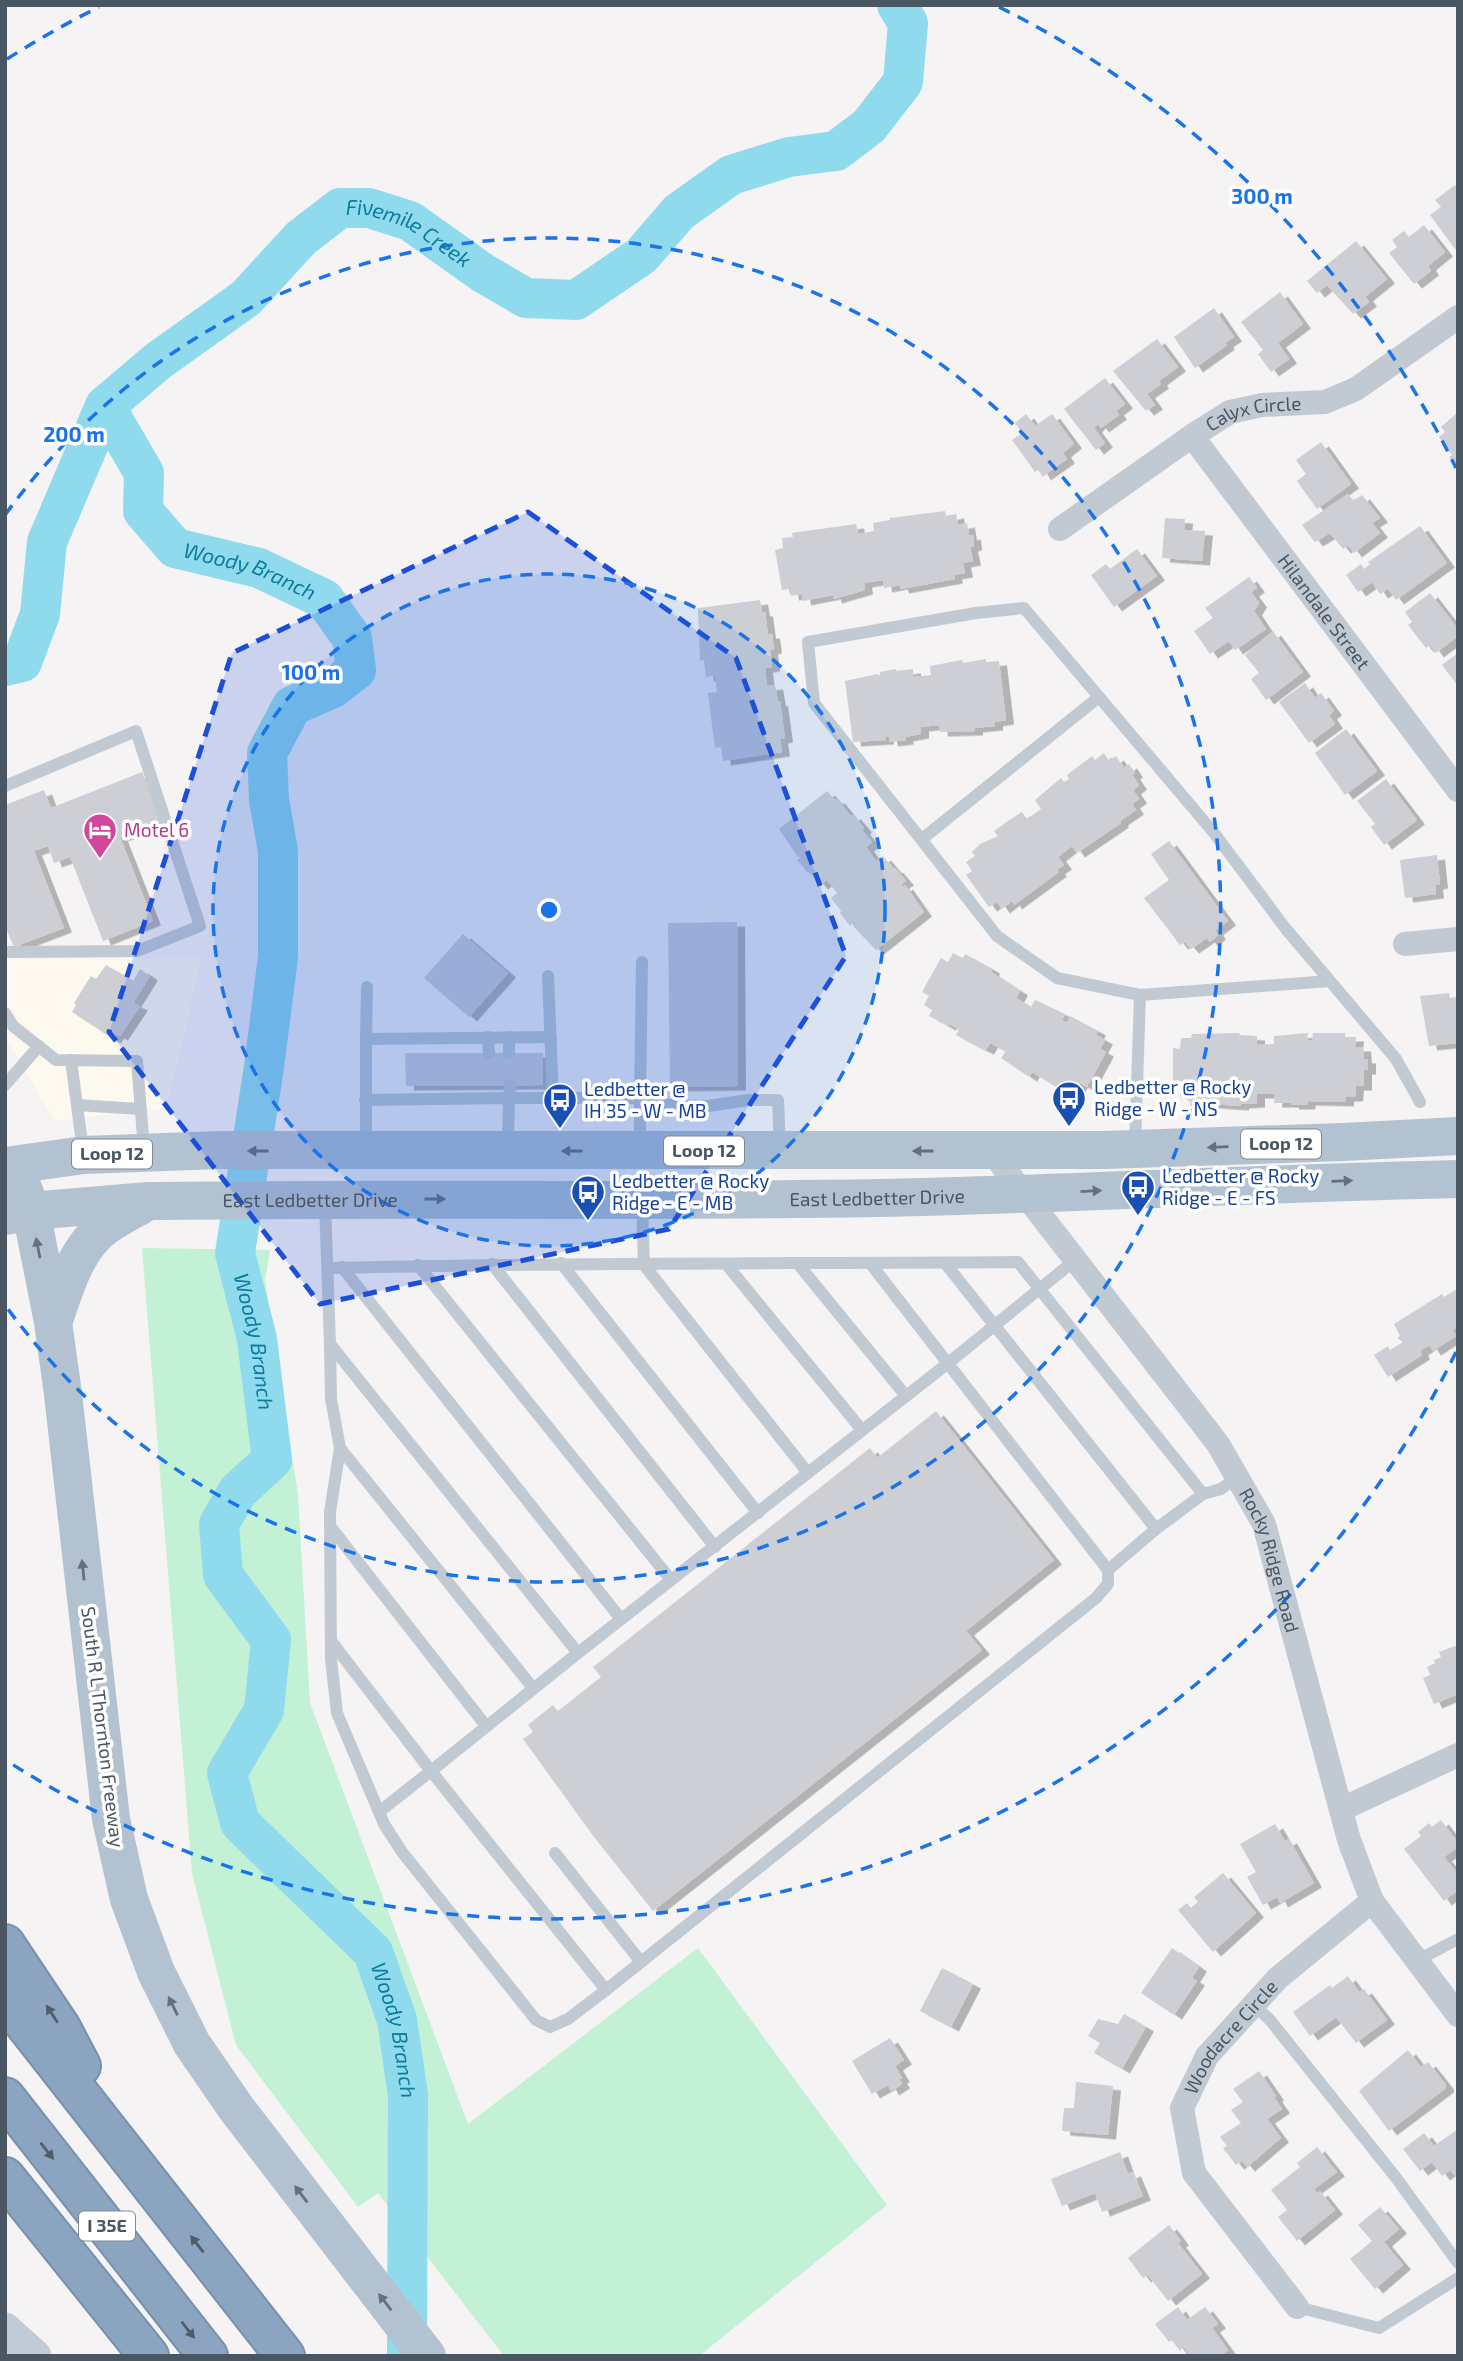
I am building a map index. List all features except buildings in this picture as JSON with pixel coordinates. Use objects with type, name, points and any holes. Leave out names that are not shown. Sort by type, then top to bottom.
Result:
[{"type":"highway","points":[[5,1944],[61,2028],[131,2160]]},
{"type":"highway","name":"I 35E","points":[[5,1999],[285,2356]]},
{"type":"highway","name":"I 35E","points":[[5,2097],[208,2356]]},
{"type":"highway","points":[[5,2177],[149,2356]]},
{"type":"highway","points":[[5,2207],[149,2356]]},
{"type":"main road","name":"Loop 12","points":[[9,1156],[219,1150],[1135,1150],[1458,1136]]},
{"type":"main road","points":[[366,1150],[366,1199]]},
{"type":"main road","points":[[640,1151],[642,1198]]},
{"type":"main road","name":"South R L Thornton Freeway","points":[[9,1156],[18,1213],[53,1322],[64,1394],[111,1819],[128,1899],[156,1972],[192,2044],[236,2108],[427,2356]]},
{"type":"main road","name":"East Ledbetter Drive","points":[[18,1213],[148,1201],[877,1198],[1458,1179]]},
{"type":"main road","points":[[53,1322],[68,1277],[84,1250],[103,1227],[148,1201]]},
{"type":"main road","points":[[5,2329],[35,2356]]},
{"type":"street","name":"Calyx Circle","points":[[1060,530],[1230,412],[1262,405],[1325,402],[1356,389],[1458,317]]},
{"type":"street","name":"Hilandale Street","points":[[1192,436],[1458,790]]},
{"type":"street","points":[[1405,944],[1458,939]]},
{"type":"street","name":"Rocky Ridge Road","points":[[991,1151],[1218,1444],[1264,1524],[1349,1840],[1372,1901],[1458,2015]]},
{"type":"street","points":[[1342,1809],[1458,1755]]},
{"type":"street","name":"Woodacre Circle","points":[[1297,2307],[1194,2173],[1182,2108],[1207,2056],[1278,1978],[1372,1901]]},
{"type":"lane","points":[[1330,981],[1140,995],[1057,978],[997,936],[814,703],[808,642],[976,613],[1024,608],[1214,833],[1286,929],[1330,981],[1396,1059],[1420,1102]]},
{"type":"lane","points":[[922,839],[1099,696]]},
{"type":"lane","points":[[5,786],[136,731],[200,926],[136,951],[5,952]]},
{"type":"lane","points":[[640,1151],[642,962]]},
{"type":"lane","points":[[548,976],[553,1098]]},
{"type":"lane","points":[[366,1150],[367,987]]},
{"type":"lane","points":[[1135,1150],[1140,995]]},
{"type":"lane","points":[[5,1013],[13,1026],[56,1059],[137,1061],[144,1153]]},
{"type":"lane","points":[[488,1037],[489,1053]]},
{"type":"lane","points":[[509,1037],[509,1053]]},
{"type":"lane","points":[[366,1039],[551,1037]]},
{"type":"lane","points":[[424,1038],[424,1053]]},
{"type":"lane","points":[[449,1038],[449,1053]]},
{"type":"lane","points":[[5,1085],[39,1046]]},
{"type":"lane","points":[[71,1060],[84,1155]]},
{"type":"lane","points":[[365,1100],[424,1092],[509,1092],[553,1098],[708,1106],[778,1100],[780,1151]]},
{"type":"lane","points":[[508,1151],[509,1092]]},
{"type":"lane","points":[[77,1105],[140,1109]]},
{"type":"lane","points":[[642,1198],[644,1265],[808,1473]]},
{"type":"lane","points":[[315,1199],[328,1268],[331,1399],[340,1448],[330,1527],[331,1641],[337,1713],[379,1812],[402,1852],[536,2020],[550,2027],[568,2020],[606,1990],[1097,1598],[1108,1584],[1108,1570],[870,1263]]},
{"type":"lane","points":[[379,1812],[996,1326],[1074,1261]]},
{"type":"lane","points":[[328,1268],[561,1263],[644,1265],[1018,1262],[1203,1494]]},
{"type":"lane","points":[[561,1263],[758,1513]]},
{"type":"lane","points":[[945,1263],[1156,1528]]},
{"type":"lane","points":[[492,1264],[715,1547]]},
{"type":"lane","points":[[726,1264],[862,1430]]},
{"type":"lane","points":[[798,1264],[906,1396]]},
{"type":"lane","points":[[418,1265],[671,1580]]},
{"type":"lane","points":[[342,1267],[621,1619]]},
{"type":"lane","points":[[330,1345],[578,1653]]},
{"type":"lane","points":[[340,1448],[534,1688]]},
{"type":"lane","points":[[1108,1570],[1156,1528],[1203,1494],[1221,1489],[1237,1477]]},
{"type":"lane","points":[[330,1527],[486,1726]]},
{"type":"lane","points":[[331,1641],[606,1990]]},
{"type":"lane","points":[[555,1853],[641,1962]]},
{"type":"lane","points":[[1416,1961],[1458,1939]]},
{"type":"lane","points":[[1254,2005],[1270,2020],[1388,2168],[1458,2263]]},
{"type":"lane","points":[[1297,2307],[1379,2329],[1458,2278]]},
{"type":"highlighted area","points":[[528,512],[736,658],[846,956],[669,1229],[320,1304],[109,1032],[232,653]]},
{"type":"shaded area","points":[[5,959],[202,959],[166,1108],[54,1121],[5,1035]]},
{"type":"green space","points":[[142,1248],[270,1250],[265,1280],[298,1495],[310,1703],[468,2124],[698,1948],[887,2205],[699,2356],[504,2356],[378,2193],[358,2207],[236,2045],[192,1873]]},
{"type":"waterway","name":"Fivemile Creek","points":[[5,666],[22,662],[40,614],[47,542],[105,406],[158,361],[246,298],[301,238],[340,208],[369,208],[410,221],[483,273],[526,298],[576,300],[641,256],[679,212],[731,175],[789,157],[836,151],[869,126],[903,82],[908,23],[897,5]]},
{"type":"waterway","name":"Woody Branch","points":[[105,406],[144,473],[143,511],[175,548],[259,568],[324,599],[352,638],[356,670],[333,688],[292,706],[267,753],[269,800],[278,851],[278,957],[235,1253],[257,1339],[272,1460],[238,1491],[219,1524],[223,1575],[271,1640],[264,1710],[227,1773],[240,1823],[373,1952],[397,2020],[408,2095],[407,2353]]},
{"type":"place","name":"Motel 6","points":[[100,860]]},
{"type":"place","name":"Ledbetter @ Rocky Ridge - W - NS","points":[[1069,1128]]},
{"type":"place","name":"Ledbetter @ IH 35 - W - MB","points":[[560,1130]]},
{"type":"place","name":"Ledbetter @ Rocky Ridge - E - FS","points":[[1138,1217]]},
{"type":"place","name":"Ledbetter @ Rocky Ridge - E - MB","points":[[588,1222]]}]
